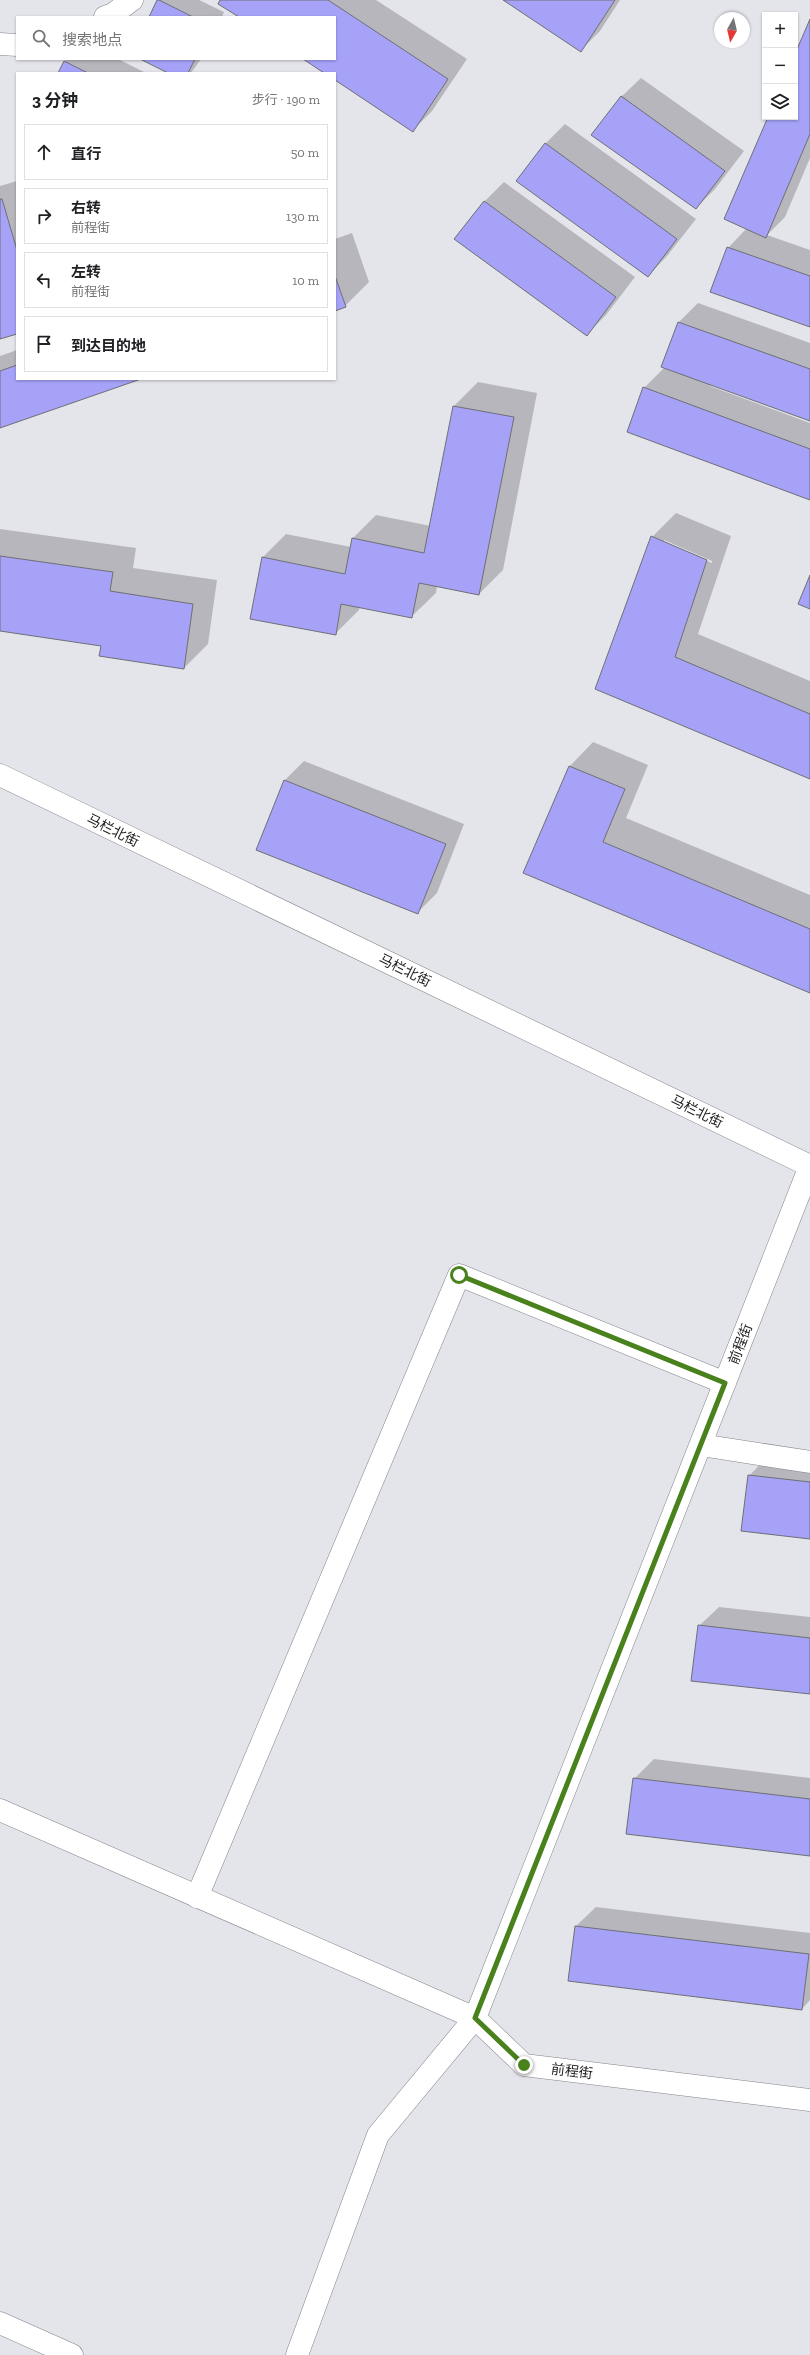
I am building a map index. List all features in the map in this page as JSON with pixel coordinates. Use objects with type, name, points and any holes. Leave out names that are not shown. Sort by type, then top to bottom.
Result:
[{"type":"street","points":[[108,16],[113,14],[132,0]]},
{"type":"street","points":[[0,44],[16,45]]},
{"type":"street","name":"马栏北街","points":[[0,775],[810,1166]]},
{"type":"street","name":"前程街","points":[[810,1166],[475,2018],[524,2065],[810,2100]]},
{"type":"street","points":[[197,1897],[459,1275],[725,1383]]},
{"type":"street","points":[[701,1445],[810,1462]]},
{"type":"street","points":[[0,1810],[475,2018],[378,2135],[297,2355]]},
{"type":"street","points":[[0,2324],[72,2355]]},
{"type":"building","points":[[157,0],[159,0],[191,16],[149,16]]},
{"type":"building","points":[[220,0],[328,0],[448,79],[413,132],[336,81],[336,72],[322,72],[304,60],[336,60],[336,16],[237,16],[218,4]]},
{"type":"building","points":[[503,0],[615,0],[581,52]]},
{"type":"building","points":[[810,19],[810,134],[766,238],[724,219],[767,120],[798,120],[798,47]]},
{"type":"building","points":[[142,60],[194,60],[188,72],[166,72]]},
{"type":"building","points":[[64,61],[86,72],[58,72]]},
{"type":"building","points":[[621,96],[725,171],[696,209],[591,135]]},
{"type":"building","points":[[545,143],[677,239],[648,277],[516,181]]},
{"type":"building","points":[[0,199],[2,199],[16,247],[16,334],[0,339]]},
{"type":"building","points":[[484,201],[616,297],[587,336],[454,239]]},
{"type":"building","points":[[727,247],[810,276],[810,327],[710,292]]},
{"type":"building","points":[[336,279],[346,307],[336,311]]},
{"type":"building","points":[[678,322],[810,369],[810,421],[661,367]]},
{"type":"building","points":[[16,365],[16,380],[138,380],[0,428],[0,371]]},
{"type":"building","points":[[643,387],[810,449],[810,500],[627,432]]},
{"type":"building","points":[[453,406],[514,417],[479,595],[419,583],[412,618],[341,604],[336,635],[250,619],[262,557],[345,574],[352,538],[424,553]]},
{"type":"building","points":[[651,536],[707,560],[675,657],[810,714],[810,779],[595,689]]},
{"type":"building","points":[[0,556],[113,572],[110,591],[193,604],[184,669],[99,656],[101,646],[0,631]]},
{"type":"building","points":[[810,575],[810,609],[798,604]]},
{"type":"building","points":[[569,766],[625,789],[603,842],[810,929],[810,993],[523,873]]},
{"type":"building","points":[[284,780],[446,844],[418,914],[256,850]]},
{"type":"building","points":[[748,1475],[810,1482],[810,1539],[741,1531]]},
{"type":"building","points":[[698,1625],[810,1638],[810,1694],[691,1681]]},
{"type":"building","points":[[633,1778],[810,1799],[810,1856],[626,1834]]},
{"type":"building","points":[[575,1926],[809,1954],[802,2010],[568,1981]]},
{"type":"route","points":[[459,1275],[725,1383],[475,2018],[524,2065]]}]
